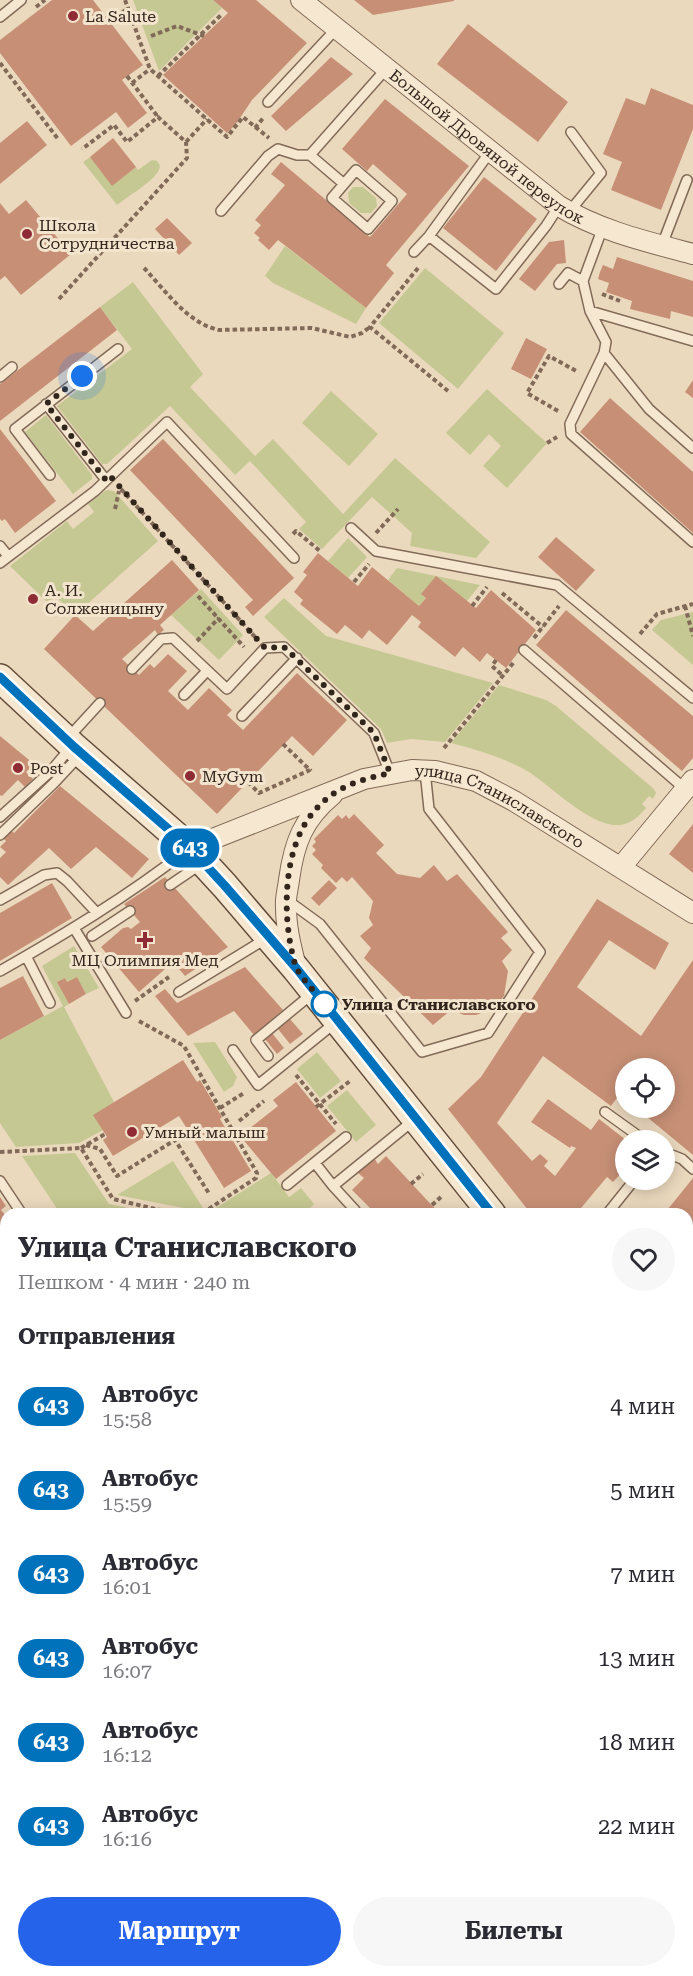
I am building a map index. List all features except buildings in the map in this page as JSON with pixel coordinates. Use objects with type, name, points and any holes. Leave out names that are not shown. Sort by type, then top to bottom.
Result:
[{"type":"main road","points":[[0,678],[196,855],[297,969],[487,1208]]},
{"type":"street","name":"Большой Дровяной переулок","points":[[302,0],[564,209],[603,227],[693,254]]},
{"type":"street","name":"улица Станиславского","points":[[196,855],[343,786],[390,773],[435,771],[476,781],[514,801],[693,913]]},
{"type":"street","points":[[621,867],[689,785]]},
{"type":"street","points":[[297,969],[288,935],[286,900],[294,852],[301,832],[316,808],[343,786]]},
{"type":"lane","points":[[0,17],[21,0]]},
{"type":"lane","points":[[268,102],[336,28]]},
{"type":"lane","points":[[310,155],[386,69]]},
{"type":"lane","points":[[429,236],[496,289],[546,226],[601,173],[571,132]]},
{"type":"lane","points":[[221,210],[271,153],[278,149],[297,155],[310,155],[344,184]]},
{"type":"lane","points":[[414,252],[429,236],[490,152]]},
{"type":"lane","points":[[356,170],[392,201],[369,229],[332,198],[344,184],[356,170]]},
{"type":"lane","points":[[662,245],[687,180]]},
{"type":"lane","points":[[603,227],[583,281],[590,310],[606,342],[604,353],[569,429],[574,438],[693,542]]},
{"type":"lane","points":[[559,284],[568,273],[583,281]]},
{"type":"lane","points":[[590,310],[693,341]]},
{"type":"lane","points":[[50,475],[15,429],[118,348]]},
{"type":"lane","points":[[604,353],[649,409],[693,448]]},
{"type":"lane","points":[[0,377],[12,368]]},
{"type":"lane","points":[[46,404],[108,478]]},
{"type":"lane","points":[[0,563],[95,491],[167,422],[294,558]]},
{"type":"lane","points":[[351,528],[376,551],[557,585],[693,698]]},
{"type":"lane","points":[[0,546],[8,556]]},
{"type":"lane","points":[[132,669],[161,639],[173,638],[227,689],[265,648],[284,647],[374,733],[390,773]]},
{"type":"lane","points":[[524,650],[689,785]]},
{"type":"lane","points":[[242,716],[297,658]]},
{"type":"lane","points":[[184,695],[207,671]]},
{"type":"lane","points":[[0,835],[55,782],[73,746],[100,703]]},
{"type":"lane","points":[[0,817],[51,771],[73,746]]},
{"type":"lane","points":[[286,900],[320,924],[422,1052],[488,1033],[540,952],[429,809],[425,771]]},
{"type":"lane","points":[[171,885],[196,855]]},
{"type":"lane","points":[[0,971],[75,928],[160,871],[196,855]]},
{"type":"lane","points":[[0,900],[44,875],[57,873],[97,913]]},
{"type":"lane","points":[[92,936],[130,911]]},
{"type":"lane","points":[[75,928],[125,1011]]},
{"type":"lane","points":[[179,992],[269,937]]},
{"type":"lane","points":[[26,956],[50,1003]]},
{"type":"lane","points":[[268,1056],[256,1040],[315,992]]},
{"type":"lane","points":[[233,1050],[258,1085],[338,1021]]},
{"type":"lane","points":[[605,1112],[630,1130]]},
{"type":"lane","points":[[333,1185],[416,1118]]},
{"type":"lane","points":[[287,1185],[346,1137]]},
{"type":"lane","points":[[675,1156],[682,1159],[693,1169]]},
{"type":"lane","points":[[315,1163],[353,1208]]},
{"type":"lane","points":[[0,1181],[18,1208]]},
{"type":"lane","points":[[612,1208],[626,1190]]},
{"type":"path","points":[[125,0],[150,69],[227,137],[243,117],[271,140]]},
{"type":"path","points":[[110,22],[128,8]]},
{"type":"path","points":[[158,76],[203,35],[221,15]]},
{"type":"path","points":[[151,36],[177,26],[203,35]]},
{"type":"path","points":[[0,63],[58,139]]},
{"type":"path","points":[[132,83],[150,69]]},
{"type":"path","points":[[59,299],[188,158],[186,142],[158,117],[127,76]]},
{"type":"path","points":[[82,149],[114,125],[127,142],[158,117]]},
{"type":"path","points":[[186,142],[207,119]]},
{"type":"path","points":[[144,268],[187,313],[207,327],[219,330],[312,328],[350,337],[370,327],[425,261],[414,252]]},
{"type":"path","points":[[599,291],[622,301]]},
{"type":"path","points":[[370,327],[448,391]]},
{"type":"path","points":[[572,419],[527,393],[549,356],[591,380]]},
{"type":"path","points":[[108,478],[265,648]]},
{"type":"path","points":[[115,509],[118,496]]},
{"type":"path","points":[[367,543],[398,509]]},
{"type":"path","points":[[305,539],[320,551]]},
{"type":"path","points":[[354,582],[375,556]]},
{"type":"path","points":[[472,606],[494,579]]},
{"type":"path","points":[[502,593],[543,627]]},
{"type":"path","points":[[532,639],[569,595]]},
{"type":"path","points":[[198,596],[255,659]]},
{"type":"path","points":[[630,646],[657,614],[693,604]]},
{"type":"path","points":[[686,606],[693,636]]},
{"type":"path","points":[[496,660],[492,666],[503,676]]},
{"type":"path","points":[[444,748],[496,684]]},
{"type":"path","points":[[248,782],[259,793],[312,772],[283,744]]},
{"type":"path","points":[[174,974],[125,1011],[184,1046],[257,1173],[256,1178],[210,1208]]},
{"type":"path","points":[[288,1081],[296,1075],[318,1106],[346,1137]]},
{"type":"path","points":[[318,1106],[350,1081]]},
{"type":"path","points":[[239,1121],[272,1095]]},
{"type":"path","points":[[219,1109],[239,1096]]},
{"type":"path","points":[[0,1152],[81,1148],[105,1134]]},
{"type":"path","points":[[86,1145],[100,1149],[117,1176],[175,1140],[210,1195]]},
{"type":"path","points":[[81,1148],[113,1199],[151,1208]]},
{"type":"path","points":[[411,1184],[423,1174]]},
{"type":"path","points":[[432,1205],[441,1197]]},
{"type":"green space","points":[[133,0],[213,0],[222,8],[159,71]]},
{"type":"green space","points":[[90,157],[112,185],[136,167],[138,170],[152,160],[157,161],[160,167],[152,179],[117,205],[83,162]]},
{"type":"green space","points":[[353,187],[363,187],[376,198],[377,206],[371,213],[361,213],[349,203],[348,193]]},
{"type":"green space","points":[[285,246],[366,308],[356,324],[273,283],[265,276]]},
{"type":"green space","points":[[425,268],[504,333],[458,389],[379,323]]},
{"type":"green space","points":[[133,282],[203,374],[190,387],[255,456],[273,439],[343,514],[395,458],[490,542],[476,558],[410,546],[412,533],[372,497],[322,549],[299,529],[306,522],[250,461],[235,475],[170,406],[107,464],[102,464],[57,406],[132,349],[100,307]]},
{"type":"green space","points":[[487,389],[547,443],[507,488],[483,466],[501,446],[489,434],[470,455],[446,433]]},
{"type":"green space","points":[[331,391],[378,434],[349,466],[302,423]]},
{"type":"green space","points":[[46,415],[92,475],[92,479],[73,494],[25,432]]},
{"type":"green space","points":[[106,490],[114,491],[158,541],[75,615],[55,596],[48,603],[10,566],[67,521],[73,529],[94,512],[88,504]]},
{"type":"green space","points":[[348,538],[367,557],[348,578],[328,561]]},
{"type":"green space","points":[[397,568],[480,585],[467,601],[422,594],[426,598],[419,606],[388,580]]},
{"type":"green space","points":[[201,589],[243,635],[219,660],[171,615]]},
{"type":"green space","points":[[284,598],[326,636],[493,683],[445,742],[411,739],[387,743],[381,729],[264,617]]},
{"type":"green space","points":[[693,612],[693,665],[652,630],[661,620]]},
{"type":"green space","points":[[499,685],[546,700],[556,706],[654,789],[656,793],[653,799],[649,796],[642,804],[646,808],[638,817],[620,825],[597,820],[585,814],[520,767],[491,755],[451,743]]},
{"type":"green space","points":[[74,946],[99,988],[86,994],[77,978],[67,982],[65,978],[58,982],[69,1004],[64,1007],[114,1102],[103,1130],[79,1143],[16,1147],[0,1123],[0,1040],[63,1006],[42,966]]},
{"type":"green space","points":[[215,1042],[237,1077],[233,1086],[224,1092],[193,1043]]},
{"type":"green space","points":[[317,1052],[341,1081],[320,1098],[297,1069]]},
{"type":"green space","points":[[347,1090],[376,1125],[356,1142],[327,1106]]},
{"type":"green space","points":[[75,1153],[109,1204],[128,1208],[57,1208],[22,1156]]},
{"type":"green space","points":[[173,1161],[203,1208],[184,1208],[117,1195]]},
{"type":"green space","points":[[271,1173],[289,1197],[301,1188],[314,1204],[310,1208],[216,1208]]},
{"type":"bus line","name":"643","points":[[0,677],[73,746],[190,848],[225,886],[297,969],[487,1208]]},
{"type":"place","name":"La Salute","points":[[73,16]]},
{"type":"place","name":"Школа Сотрудничества","points":[[27,234]]},
{"type":"place","name":"А. И. Солженицыну","points":[[33,599]]},
{"type":"place","name":"Post","points":[[18,768]]},
{"type":"place","name":"MyGym","points":[[190,776]]},
{"type":"place","name":"МЦ Олимпия Мед","points":[[145,940]]},
{"type":"place","name":"Улица Станиславского","points":[[324,1004]]},
{"type":"place","name":"Умный малыш","points":[[132,1132]]},
{"type":"route","points":[[82,376],[46,404],[97,470],[106,480],[110,476],[265,648],[284,647],[374,733],[380,745],[390,773],[343,786],[316,808],[301,832],[294,852],[286,906],[288,935],[297,969],[324,1004]]}]
